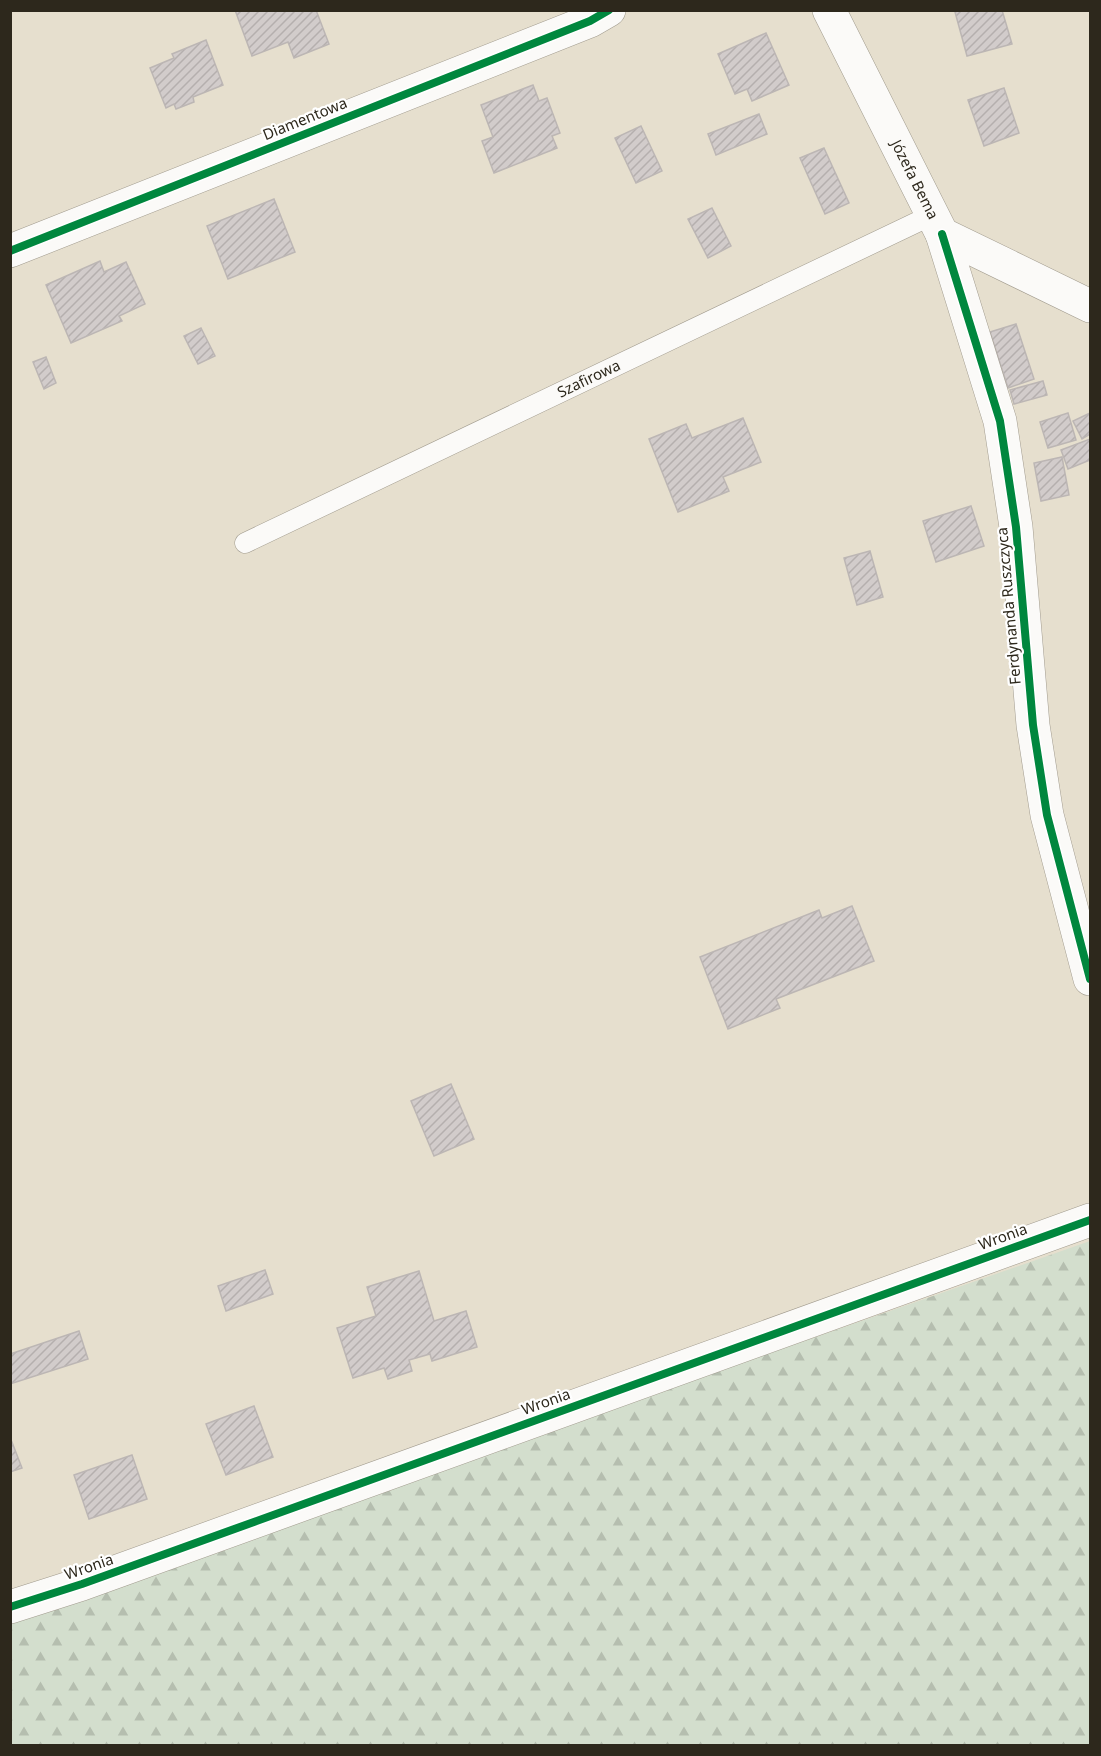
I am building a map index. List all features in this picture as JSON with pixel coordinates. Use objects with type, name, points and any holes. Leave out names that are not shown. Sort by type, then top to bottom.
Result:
[{"type":"street","name":"Diamentowa","points":[[10,251],[590,21],[609,10]]},
{"type":"street","name":"Józefa Bema","points":[[829,10],[937,224],[1090,306]]},
{"type":"street","name":"Ferdynanda Ruszczyca","points":[[937,224],[1000,421],[1016,526],[1033,726],[1047,815],[1090,979]]},
{"type":"street","name":"Wronia","points":[[10,1607],[82,1584],[1090,1220]]},
{"type":"lane","name":"Szafirowa","points":[[245,543],[937,224]]},
{"type":"green space","points":[[1090,1241],[1090,1745],[11,1745],[10,1619]]},
{"type":"building","points":[[235,10],[316,10],[329,44],[294,58],[288,42],[252,56]]},
{"type":"building","points":[[1002,10],[1012,44],[967,56],[955,12]]},
{"type":"building","points":[[766,33],[789,85],[752,101],[747,89],[735,94],[718,54]]},
{"type":"building","points":[[206,40],[223,85],[193,97],[194,102],[176,109],[174,104],[166,108],[150,68],[174,58],[172,54]]},
{"type":"building","points":[[533,85],[539,101],[547,98],[560,133],[552,136],[557,148],[494,173],[482,141],[493,137],[481,105]]},
{"type":"building","points":[[1004,88],[1019,133],[984,146],[968,100]]},
{"type":"building","points":[[759,114],[767,134],[716,155],[708,134]]},
{"type":"building","points":[[641,126],[662,171],[636,183],[615,138]]},
{"type":"building","points":[[824,148],[849,203],[825,214],[800,158]]},
{"type":"building","points":[[274,199],[295,252],[228,279],[207,226]]},
{"type":"building","points":[[712,208],[731,246],[708,258],[688,219]]},
{"type":"building","points":[[100,261],[104,272],[126,262],[145,304],[119,316],[122,321],[71,343],[46,285]]},
{"type":"building","points":[[1016,324],[1034,379],[1008,388],[990,332]]},
{"type":"building","points":[[201,328],[215,356],[198,364],[184,336]]},
{"type":"building","points":[[46,357],[56,383],[44,389],[33,362]]},
{"type":"building","points":[[1043,381],[1047,395],[1014,404],[1010,390]]},
{"type":"building","points":[[1068,413],[1076,440],[1048,448],[1040,422]]},
{"type":"building","points":[[1090,413],[1090,434],[1082,439],[1073,421]]},
{"type":"building","points":[[743,418],[761,462],[723,477],[729,491],[678,512],[649,439],[686,424],[692,438]]},
{"type":"building","points":[[1090,439],[1090,460],[1068,469],[1061,450]]},
{"type":"building","points":[[1062,457],[1069,495],[1041,501],[1034,463]]},
{"type":"building","points":[[971,506],[984,546],[936,562],[923,521]]},
{"type":"building","points":[[870,551],[883,597],[857,605],[844,558]]},
{"type":"building","points":[[852,906],[874,961],[776,999],[780,1008],[728,1029],[700,957],[819,910],[822,918]]},
{"type":"building","points":[[451,1084],[474,1139],[434,1156],[411,1101]]},
{"type":"building","points":[[265,1270],[273,1294],[226,1311],[218,1286]]},
{"type":"building","points":[[419,1271],[434,1321],[466,1311],[477,1347],[432,1361],[430,1354],[409,1360],[412,1371],[388,1379],[384,1368],[353,1378],[337,1328],[376,1316],[367,1287]]},
{"type":"building","points":[[79,1331],[88,1359],[10,1384],[10,1354]]},
{"type":"building","points":[[254,1406],[273,1457],[226,1475],[206,1424]]},
{"type":"building","points":[[10,1437],[22,1468],[10,1472]]},
{"type":"building","points":[[132,1455],[147,1499],[89,1519],[74,1475]]},
{"type":"cycle path","points":[[10,251],[590,21],[609,10]]},
{"type":"cycle path","points":[[942,234],[1000,421],[1016,527],[1033,725],[1047,815],[1090,979]]},
{"type":"cycle path","points":[[10,1607],[82,1584],[1090,1220]]}]
